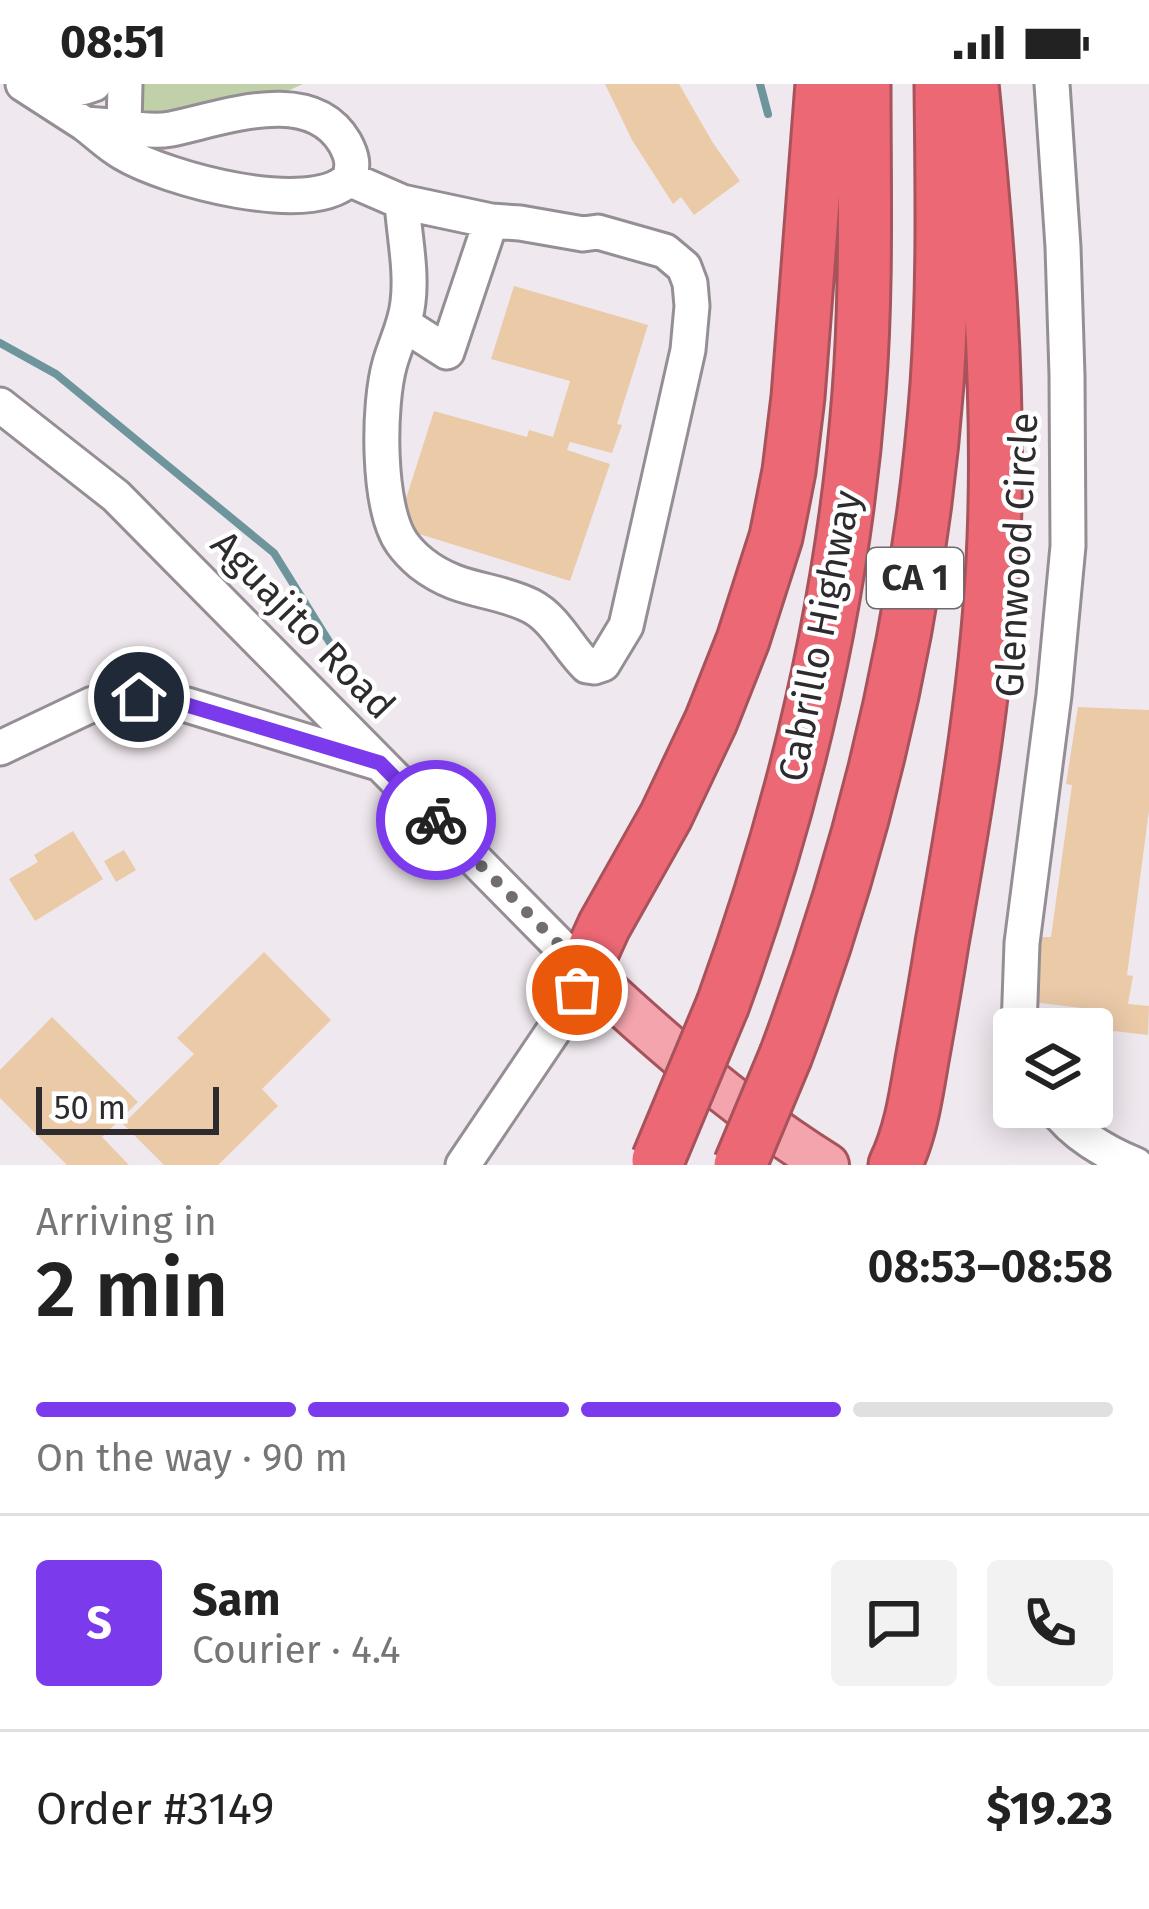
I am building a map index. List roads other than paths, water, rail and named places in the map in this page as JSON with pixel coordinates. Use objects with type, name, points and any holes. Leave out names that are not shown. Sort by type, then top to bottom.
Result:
[{"type":"highway","points":[[584,970],[712,721],[776,537],[797,409],[822,84]]},
{"type":"highway","name":"Cabrillo Highway","points":[[655,1165],[723,1004],[756,911],[787,810],[824,656],[842,550],[863,336],[864,84]]},
{"type":"highway","name":"Cabrillo Highway","points":[[740,1165],[787,1055],[854,858],[912,598],[940,330],[941,84]]},
{"type":"highway","points":[[896,1165],[913,1111],[963,825],[991,601],[995,368],[972,84]]},
{"type":"main road","points":[[584,970],[704,1078],[826,1165]]},
{"type":"street","points":[[25,84],[58,91],[94,84]]},
{"type":"street","points":[[25,84],[123,153],[219,188],[298,195],[339,189],[353,167],[340,133],[319,116],[285,108],[250,108],[147,131],[85,124]]},
{"type":"street","points":[[124,84],[124,127]]},
{"type":"street","name":"Glenwood Circle","points":[[1019,1008],[1022,943],[1068,545],[1064,268],[1052,84]]},
{"type":"street","points":[[349,179],[402,202],[583,235],[598,232],[665,251],[684,267],[692,306],[688,350],[662,473],[626,626],[611,654],[594,668],[532,607],[453,584],[401,542],[382,464],[381,423],[388,366],[405,325],[409,297],[402,202]]},
{"type":"street","points":[[405,325],[447,352],[491,220]]},
{"type":"street","name":"Aguajito Road","points":[[0,405],[116,496],[584,970]]},
{"type":"street","points":[[0,748],[93,704],[139,697],[187,705],[380,763]]},
{"type":"street","points":[[464,1165],[560,1021],[584,970]]},
{"type":"street","points":[[1073,1128],[1131,1164]]},
{"type":"waterway","points":[[760,84],[768,114]]},
{"type":"waterway","points":[[0,343],[56,374],[274,553],[330,643]]}]
